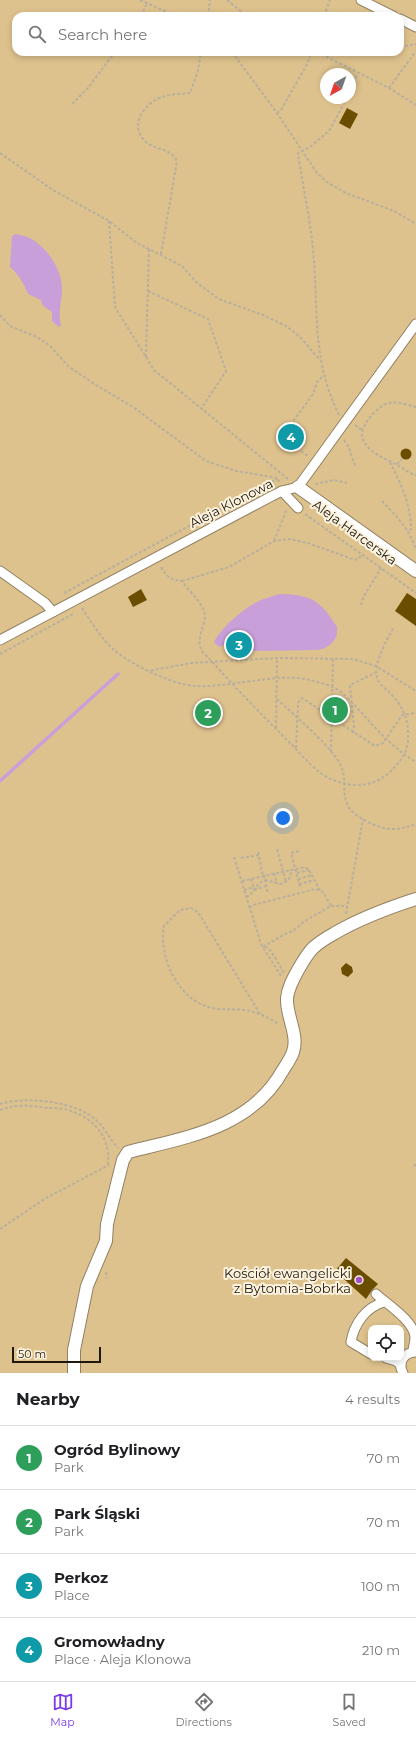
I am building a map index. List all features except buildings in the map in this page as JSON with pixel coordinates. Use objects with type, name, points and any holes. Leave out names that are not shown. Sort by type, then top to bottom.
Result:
[{"type":"street","points":[[361,0],[385,12]]},
{"type":"street","points":[[404,21],[416,27]]},
{"type":"street","points":[[298,487],[416,324]]},
{"type":"street","name":"Aleja Klonowa","points":[[0,640],[282,491],[298,487]]},
{"type":"street","name":"Aleja Harcerska","points":[[298,487],[416,570]]},
{"type":"street","name":"Aleja Harcerska","points":[[282,491],[298,508]]},
{"type":"street","points":[[0,571],[45,603],[53,612]]},
{"type":"street","points":[[74,1373],[74,1350],[87,1286],[106,1240],[107,1224],[123,1152],[199,1134],[226,1124],[243,1114],[260,1100],[276,1083],[293,1054],[295,1046],[287,997],[294,976],[313,947],[340,930],[368,916],[416,899]]},
{"type":"street","points":[[376,1294],[403,1317],[412,1328],[415,1336],[414,1352],[403,1357],[402,1371]]},
{"type":"street","points":[[368,1352],[351,1342],[353,1330],[369,1310],[376,1304],[384,1302]]},
{"type":"street","points":[[394,1361],[396,1362],[402,1371]]},
{"type":"path","points":[[140,0],[167,12]]},
{"type":"path","points":[[208,12],[210,0]]},
{"type":"path","points":[[227,0],[243,12]]},
{"type":"path","points":[[326,12],[330,0]]},
{"type":"path","points":[[143,12],[147,3]]},
{"type":"path","points":[[404,46],[416,44]]},
{"type":"path","points":[[389,88],[416,51]]},
{"type":"path","points":[[72,104],[88,88],[112,56]]},
{"type":"path","points":[[161,254],[177,161],[168,152],[150,145],[145,140],[140,134],[138,125],[139,118],[150,102],[156,99],[167,95],[190,93],[198,70],[200,56]]},
{"type":"path","points":[[235,56],[277,113],[317,173],[327,182],[346,192],[394,211],[416,224]]},
{"type":"path","points":[[277,113],[281,110],[310,56]]},
{"type":"path","points":[[325,56],[389,88],[416,105]]},
{"type":"path","points":[[356,77],[358,72]]},
{"type":"path","points":[[344,104],[329,131],[310,147],[298,153],[314,261],[316,329],[320,360],[334,406],[340,418],[342,437],[349,448],[355,466]]},
{"type":"path","points":[[0,153],[53,190],[109,221],[137,243],[182,266],[196,282],[219,299],[263,315],[286,326],[300,337],[320,360]]},
{"type":"path","points":[[109,221],[115,307],[154,370],[298,487],[334,480],[347,483]]},
{"type":"path","points":[[146,358],[149,248]]},
{"type":"path","points":[[148,291],[208,319],[226,371],[201,409]]},
{"type":"path","points":[[0,315],[10,326],[37,337],[49,344],[69,367],[133,407],[206,461],[236,471],[278,478]]},
{"type":"path","points":[[293,426],[294,420],[313,394],[317,382],[324,375]]},
{"type":"path","points":[[416,407],[394,403],[385,404],[373,413],[362,430],[362,440],[378,456],[397,464],[416,475]]},
{"type":"path","points":[[293,426],[301,430],[304,437],[298,448]]},
{"type":"path","points":[[293,426],[286,430],[282,437],[289,448],[298,448],[307,456]]},
{"type":"path","points":[[358,427],[362,430]]},
{"type":"path","points":[[397,464],[402,459]]},
{"type":"path","points":[[390,462],[406,496],[411,521],[411,529],[408,532]]},
{"type":"path","points":[[278,478],[282,491]]},
{"type":"path","points":[[45,603],[278,478]]},
{"type":"path","points":[[274,541],[289,498]]},
{"type":"path","points":[[382,501],[402,521],[412,537],[416,550]]},
{"type":"path","name":"Aleja Harcerska","points":[[298,508],[416,593]]},
{"type":"path","points":[[412,537],[416,534]]},
{"type":"path","points":[[161,567],[166,576],[172,580],[182,581],[228,567],[274,541],[289,539],[308,543],[355,560],[363,555]]},
{"type":"path","points":[[361,605],[364,596],[381,568]]},
{"type":"path","points":[[182,581],[202,606],[205,617],[200,640],[200,648],[231,683],[296,749],[325,775],[345,784],[367,784],[382,778],[393,769],[404,755],[408,739],[405,714],[396,700],[378,681],[375,673],[376,666],[394,628]]},
{"type":"path","points":[[76,599],[109,646],[137,666],[176,682],[195,686],[298,677],[333,687],[352,703],[386,739],[404,755],[416,762]]},
{"type":"path","points":[[150,672],[153,670],[192,663],[277,658],[353,659],[376,666],[416,691]]},
{"type":"path","points":[[276,728],[277,658]]},
{"type":"path","points":[[331,752],[333,659]]},
{"type":"path","points":[[353,733],[354,726],[350,686],[375,673]]},
{"type":"path","points":[[296,749],[298,703],[302,698],[353,733],[375,746],[382,744],[398,718],[405,714],[416,713]]},
{"type":"path","points":[[277,699],[331,752],[341,765],[344,772],[348,806],[353,812],[363,819],[391,830],[407,828],[416,824]]},
{"type":"path","points":[[264,946],[296,929],[305,921],[331,906],[348,906],[363,819]]},
{"type":"path","points":[[277,849],[286,882]]},
{"type":"path","points":[[299,851],[291,853],[300,886],[315,880]]},
{"type":"path","points":[[241,858],[258,854],[268,894]]},
{"type":"path","points":[[234,857],[250,910],[264,946],[280,976],[284,978],[284,973],[271,951],[264,946]]},
{"type":"path","points":[[261,864],[265,863]]},
{"type":"path","points":[[242,881],[274,872],[305,867],[309,870],[331,906]]},
{"type":"path","points":[[246,897],[250,896],[258,884],[267,879],[277,884],[286,882],[291,875],[291,869]]},
{"type":"path","points":[[296,873],[309,870]]},
{"type":"path","points":[[274,872],[277,884]]},
{"type":"path","points":[[298,879],[312,875]]},
{"type":"path","points":[[252,879],[254,889]]},
{"type":"path","points":[[244,890],[266,886]]},
{"type":"path","points":[[250,910],[253,905],[320,890]]},
{"type":"path","points":[[260,1014],[198,912],[191,908],[180,910],[164,926],[163,935],[166,962],[179,984],[191,999],[203,1006],[219,1009],[245,1010],[260,1014],[283,1027]]},
{"type":"path","points":[[0,1104],[10,1101],[25,1100],[60,1104],[78,1108],[98,1121],[113,1142]]},
{"type":"path","points":[[0,1110],[15,1105],[32,1106],[64,1109],[84,1117],[95,1126],[106,1142],[109,1153],[108,1165]]},
{"type":"path","points":[[0,1229],[46,1198],[108,1165],[123,1152]]},
{"type":"shaded area","points":[[0,0],[416,0],[416,1373],[0,1373]]},
{"type":"shaded area","points":[[16,234],[32,239],[47,252],[55,264],[62,285],[60,313],[61,326],[59,327],[52,321],[52,312],[42,305],[41,300],[28,294],[21,280],[10,267],[12,236]]},
{"type":"shaded area","points":[[280,594],[308,598],[320,605],[337,627],[336,636],[332,643],[325,648],[317,650],[247,651],[244,650],[239,642],[229,643],[219,647],[214,642],[227,625],[247,608],[261,600]]},
{"type":"waterway","points":[[0,781],[118,674]]},
{"type":"place","name":"Gromowładny","points":[[291,437]]},
{"type":"place","name":"Perkoz","points":[[239,645]]},
{"type":"place","name":"Ogród Bylinowy","points":[[335,710]]},
{"type":"place","name":"Park Śląski","points":[[208,713]]},
{"type":"place","name":"Kościół ewangelicki z Bytomia-Bobrka","points":[[359,1280]]}]
